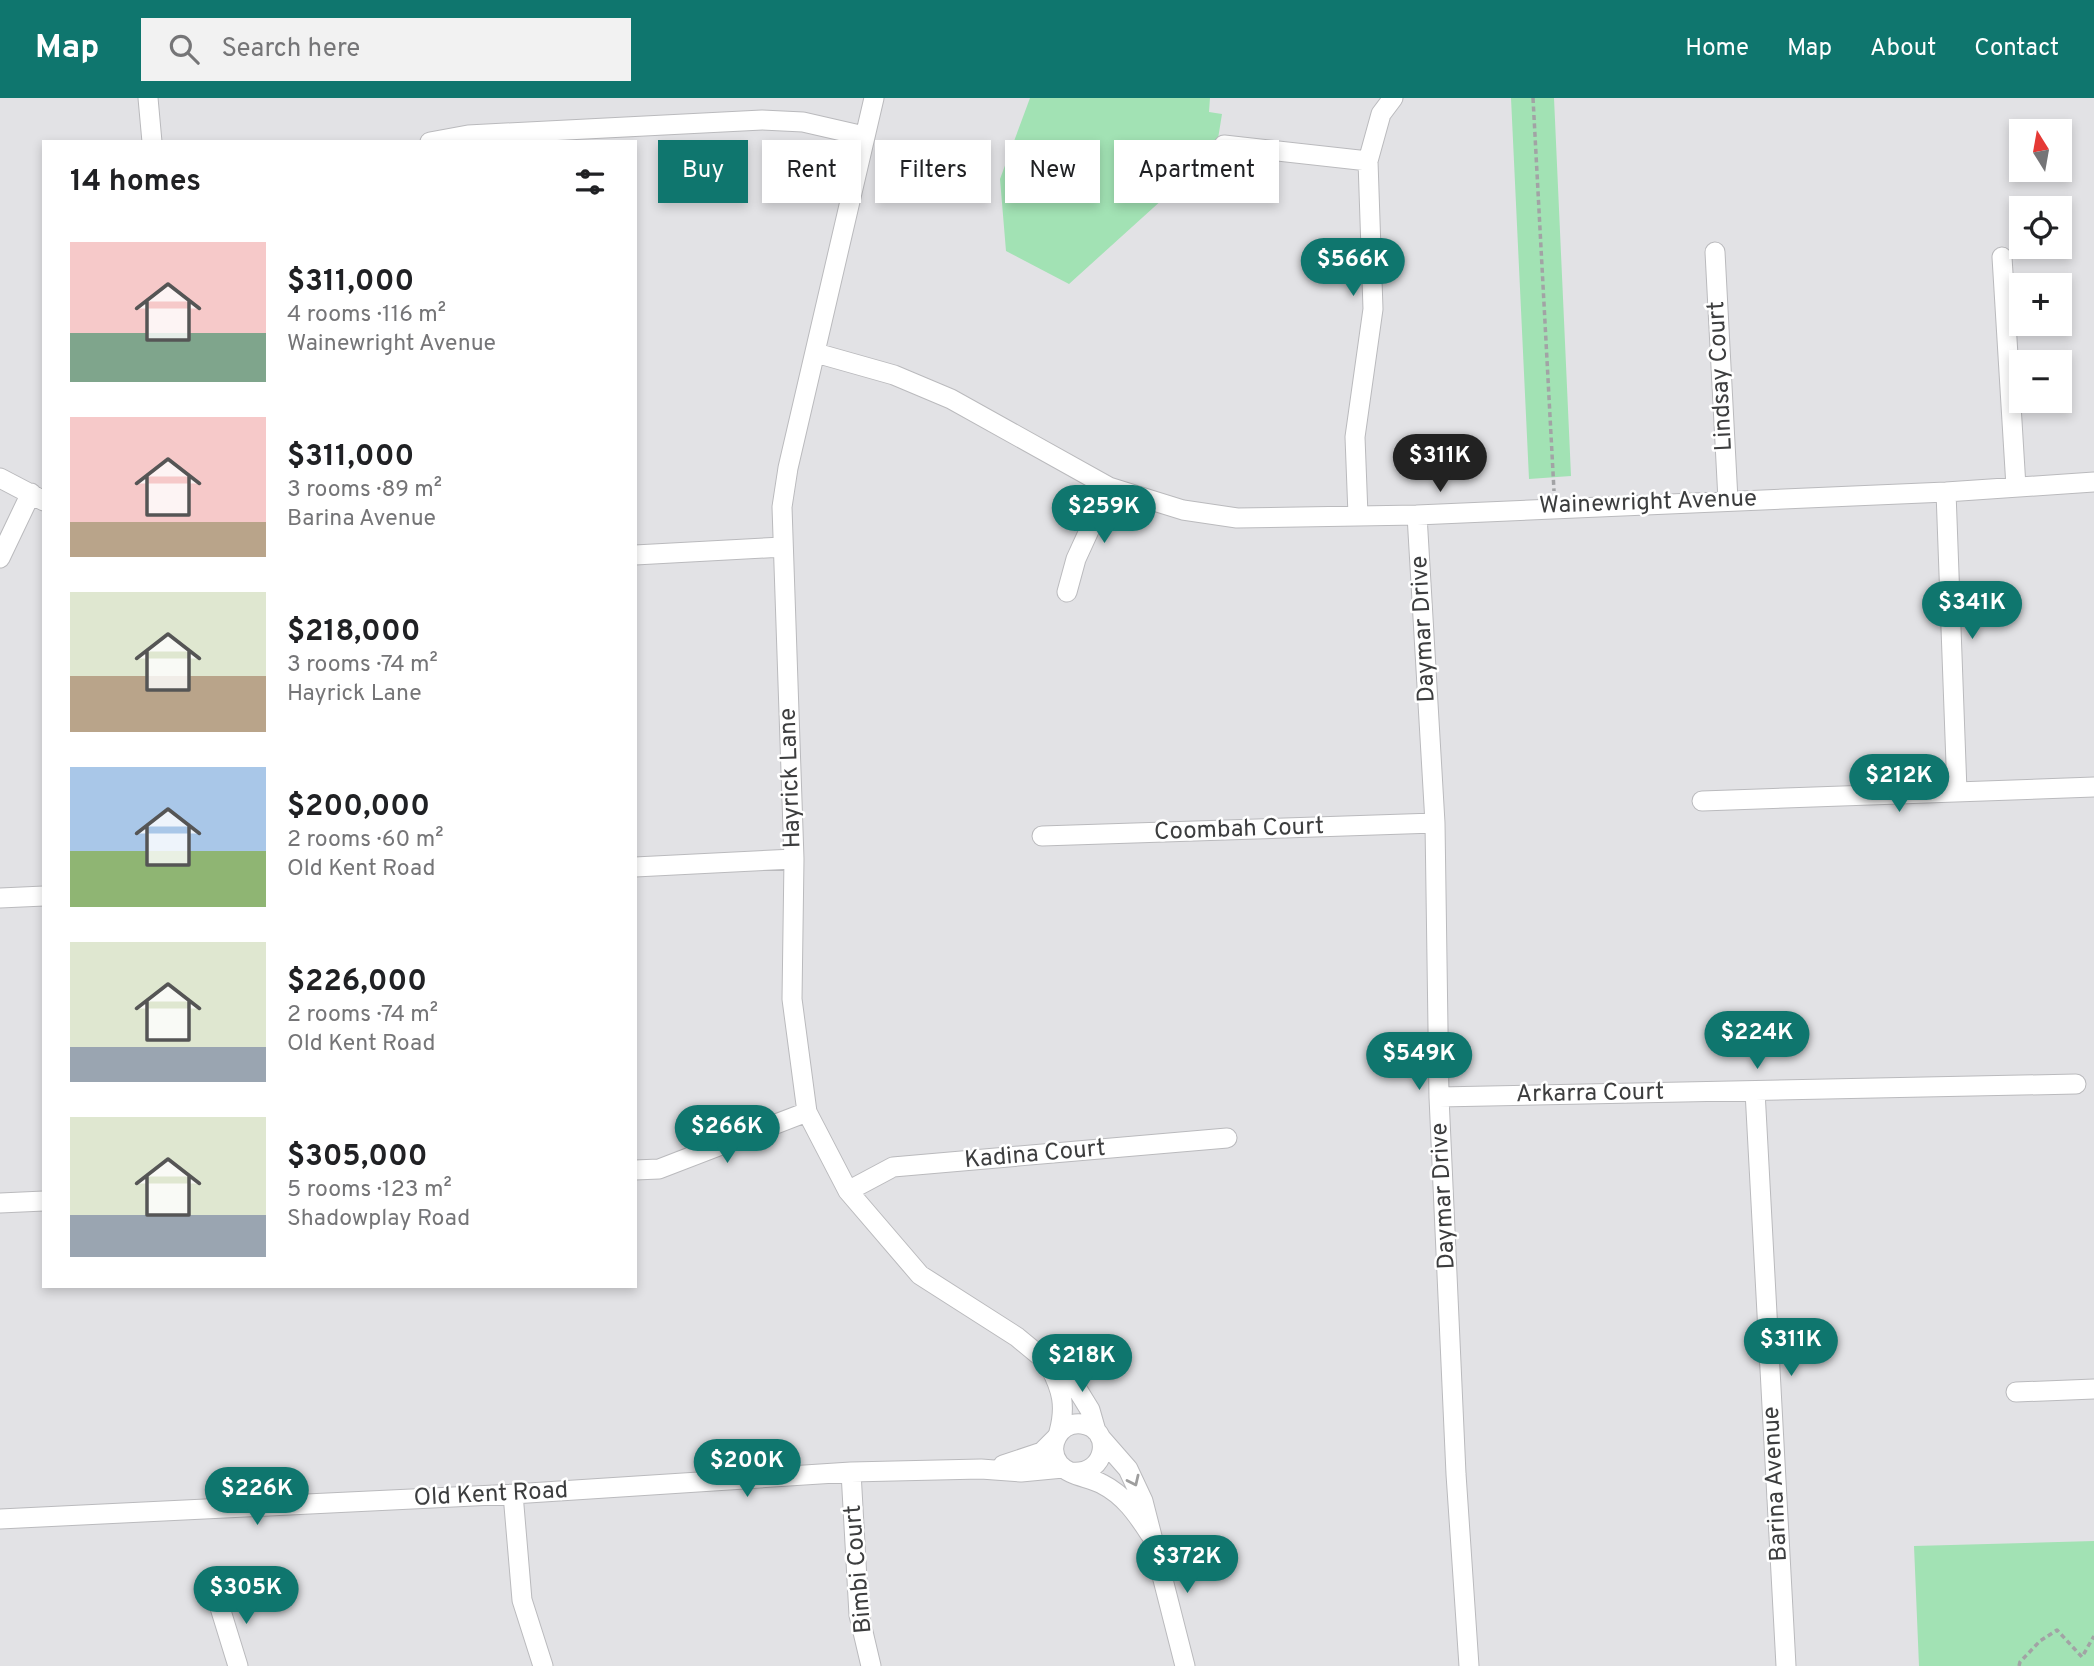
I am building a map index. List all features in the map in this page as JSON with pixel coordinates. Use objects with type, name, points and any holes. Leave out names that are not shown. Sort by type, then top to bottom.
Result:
[{"type":"street","points":[[148,98],[152,140]]},
{"type":"street","name":"Hayrick Lane","points":[[874,98],[788,468],[782,507],[794,859],[792,999],[807,1112],[848,1191],[920,1275],[1017,1337],[1074,1384],[1090,1409],[1098,1434],[1128,1469],[1143,1502],[1185,1666]]},
{"type":"street","points":[[1358,515],[1355,437],[1373,309],[1368,161],[1381,114],[1393,98]]},
{"type":"street","points":[[441,140],[468,135],[762,120],[803,122],[864,136]]},
{"type":"street","points":[[1279,151],[1368,161]]},
{"type":"street","name":"Lindsay Court","points":[[1715,252],[1728,500]]},
{"type":"street","points":[[2002,257],[2016,487]]},
{"type":"street","name":"Wainewright Avenue","points":[[816,353],[894,375],[951,399],[1109,487],[1183,510],[1237,518],[1417,515],[1946,492],[2094,482]]},
{"type":"street","points":[[0,478],[37,497],[0,558]]},
{"type":"street","points":[[1067,592],[1076,559],[1109,487]]},
{"type":"street","points":[[1946,492],[1957,791]]},
{"type":"street","name":"Daymar Drive","points":[[1417,515],[1435,823],[1439,1097],[1456,1474],[1468,1666]]},
{"type":"street","points":[[637,555],[783,547]]},
{"type":"street","points":[[1702,801],[2094,787]]},
{"type":"street","name":"Coombah Court","points":[[1042,836],[1435,823]]},
{"type":"street","points":[[637,867],[794,859]]},
{"type":"street","points":[[0,898],[42,896]]},
{"type":"street","name":"Arkarra Court","points":[[1439,1097],[2076,1084]]},
{"type":"street","name":"Barina Avenue","points":[[1755,1091],[1786,1666]]},
{"type":"street","points":[[637,1170],[659,1169],[807,1112]]},
{"type":"street","name":"Kadina Court","points":[[848,1191],[893,1167],[1227,1138]]},
{"type":"street","points":[[0,1203],[42,1201]]},
{"type":"street","name":"Hayrick Lane","points":[[1048,1363],[1060,1386],[1065,1410],[1057,1435]]},
{"type":"street","points":[[2016,1392],[2094,1389]]},
{"type":"street","points":[[1082,1424],[1098,1434],[1102,1453],[1094,1467],[1079,1473],[1067,1470],[1054,1454],[1057,1435],[1066,1427],[1082,1424]]},
{"type":"street","name":"Old Kent Road","points":[[981,1469],[1021,1462],[1042,1452],[1057,1435]]},
{"type":"street","name":"Hayrick Lane","points":[[1067,1470],[1104,1485],[1131,1505],[1150,1534]]},
{"type":"street","name":"Old Kent Road","points":[[0,1519],[513,1494],[851,1472],[1067,1470]]},
{"type":"street","name":"Bimbi Court","points":[[851,1472],[859,1615],[871,1666]]},
{"type":"street","points":[[513,1494],[522,1600],[543,1666]]},
{"type":"street","points":[[217,1598],[238,1666]]},
{"type":"path","points":[[1533,98],[1555,507]]},
{"type":"path","points":[[2019,1666],[2020,1661],[2040,1641],[2057,1630],[2082,1657],[2094,1636]]},
{"type":"green space","points":[[1030,98],[1210,98],[1209,112],[1222,114],[1218,140],[1114,140],[1114,203],[1159,203],[1069,284],[1006,251],[1000,179],[1005,166],[1005,203],[1100,203],[1100,140],[1014,140]]},
{"type":"green space","points":[[1511,98],[1554,98],[1571,476],[1529,479]]},
{"type":"green space","points":[[2094,1541],[2094,1666],[1919,1666],[1914,1546]]}]
